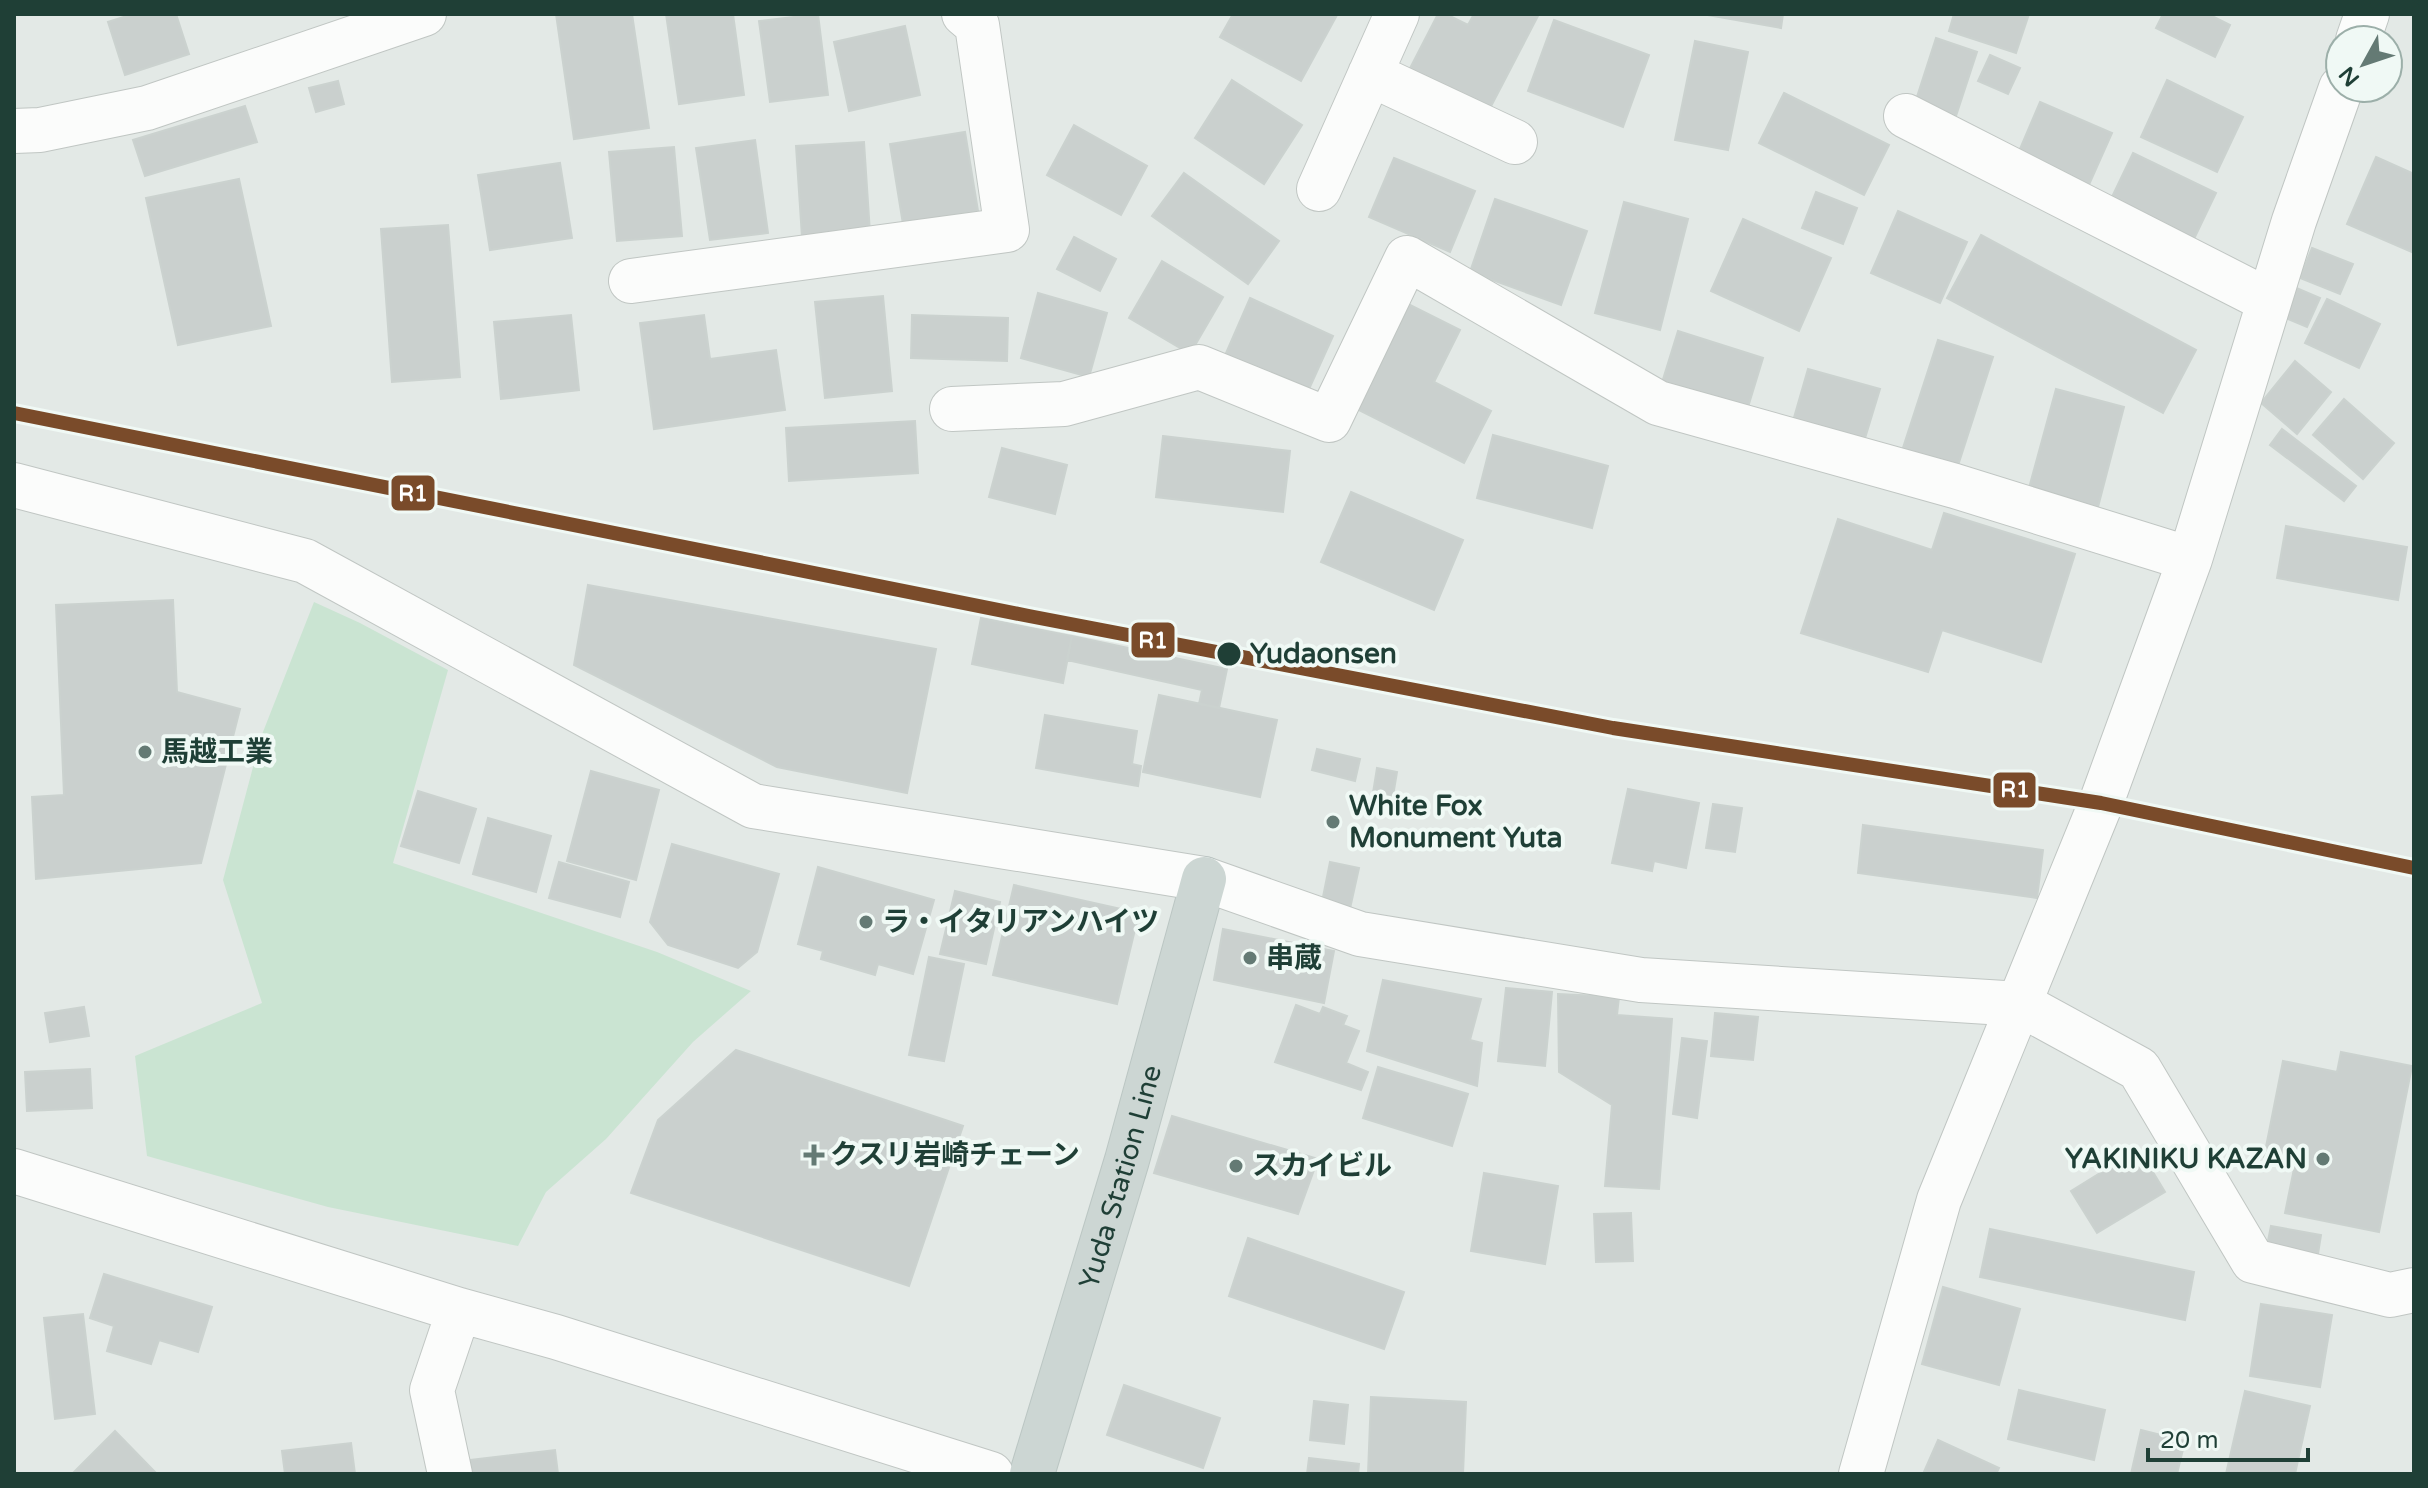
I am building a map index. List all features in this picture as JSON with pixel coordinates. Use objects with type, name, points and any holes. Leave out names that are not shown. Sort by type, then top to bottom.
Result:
[{"type":"main road","name":"Yuda Station Line","points":[[1032,1474],[1127,1160],[1204,879]]},
{"type":"street","points":[[14,131],[40,130],[147,108],[424,14]]},
{"type":"street","points":[[631,281],[1007,230],[977,25],[964,14]]},
{"type":"street","points":[[1319,189],[1397,14]]},
{"type":"street","points":[[1370,74],[1515,142]]},
{"type":"street","points":[[1861,1474],[1939,1200],[2101,803],[2190,559],[2294,221],[2335,104]]},
{"type":"street","points":[[1906,116],[2269,301]]},
{"type":"street","points":[[952,409],[1064,404],[1199,367],[1329,420],[1407,258],[1658,403],[1955,486],[2190,559]]},
{"type":"street","points":[[14,485],[305,561],[753,806],[1204,879],[1360,934],[1641,980],[2020,1004],[2139,1069],[2253,1261],[2390,1295],[2414,1290]]},
{"type":"street","points":[[14,1171],[991,1474]]},
{"type":"street","points":[[450,1474],[432,1390],[459,1310]]},
{"type":"green space","points":[[314,602],[448,670],[393,863],[657,952],[751,991],[693,1042],[606,1139],[546,1192],[518,1246],[328,1207],[147,1156],[135,1056],[262,1003],[223,880],[261,737]]},
{"type":"building","points":[[133,14],[176,14],[189,54],[125,75],[108,22]]},
{"type":"building","points":[[556,14],[632,14],[649,128],[574,139]]},
{"type":"building","points":[[666,14],[733,14],[744,95],[679,104]]},
{"type":"building","points":[[818,14],[828,95],[770,102],[759,21]]},
{"type":"building","points":[[1233,14],[1337,15],[1301,81],[1220,37]]},
{"type":"building","points":[[1438,14],[1446,14],[1468,25],[1474,14],[1539,14],[1486,116],[1407,74]]},
{"type":"building","points":[[1702,14],[1783,14],[1781,28]]},
{"type":"building","points":[[1954,14],[2029,14],[2016,53],[1949,31]]},
{"type":"building","points":[[2163,14],[2208,14],[2230,25],[2215,57],[2156,28]]},
{"type":"building","points":[[1554,20],[1649,55],[1623,127],[1528,91]]},
{"type":"building","points":[[905,26],[920,95],[849,111],[834,42]]},
{"type":"building","points":[[1936,38],[1977,52],[1955,119],[1914,106]]},
{"type":"building","points":[[1695,41],[1748,52],[1728,150],[1675,140]]},
{"type":"building","points":[[1990,55],[2020,68],[2008,94],[1978,81]]},
{"type":"building","points":[[1232,80],[1302,125],[1264,184],[1195,138]]},
{"type":"building","points":[[2167,80],[2243,117],[2217,172],[2141,137]]},
{"type":"building","points":[[338,81],[344,104],[316,112],[309,88]]},
{"type":"building","points":[[1784,93],[1889,145],[1864,195],[1759,143]]},
{"type":"building","points":[[2040,102],[2112,133],[2088,187],[2017,156]]},
{"type":"building","points":[[245,106],[257,142],[145,176],[133,140]]},
{"type":"building","points":[[1074,125],[1147,166],[1121,215],[1047,175]]},
{"type":"building","points":[[965,132],[978,211],[903,224],[890,144]]},
{"type":"building","points":[[755,140],[768,233],[710,240],[696,148]]},
{"type":"building","points":[[864,142],[870,233],[802,237],[796,146]]},
{"type":"building","points":[[674,147],[682,236],[617,241],[609,152]]},
{"type":"building","points":[[2133,153],[2216,193],[2194,239],[2111,199]]},
{"type":"building","points":[[2376,157],[2414,174],[2414,253],[2347,224]]},
{"type":"building","points":[[1394,158],[1475,191],[1450,252],[1369,217]]},
{"type":"building","points":[[560,163],[572,238],[490,250],[478,175]]},
{"type":"building","points":[[1184,173],[1279,241],[1248,284],[1152,216]]},
{"type":"building","points":[[239,179],[271,326],[178,345],[146,198]]},
{"type":"building","points":[[1816,192],[1857,208],[1843,244],[1802,228]]},
{"type":"building","points":[[1495,199],[1587,231],[1561,305],[1470,272]]},
{"type":"building","points":[[1624,202],[1688,219],[1660,330],[1595,313]]},
{"type":"building","points":[[1898,211],[1967,242],[1940,303],[1871,273]]},
{"type":"building","points":[[1743,219],[1831,258],[1799,331],[1711,291]]},
{"type":"building","points":[[448,225],[460,377],[392,382],[381,229]]},
{"type":"building","points":[[1981,235],[2196,350],[2163,413],[1947,298]]},
{"type":"building","points":[[1074,237],[1116,259],[1100,291],[1057,269]]},
{"type":"building","points":[[2312,248],[2353,264],[2340,294],[2300,278]]},
{"type":"building","points":[[1162,261],[1223,297],[1190,354],[1129,318]]},
{"type":"building","points":[[2294,287],[2320,298],[2307,327],[2281,316]]},
{"type":"building","points":[[1038,293],[1107,313],[1089,377],[1021,358]]},
{"type":"building","points":[[883,296],[892,391],[825,398],[815,302]]},
{"type":"building","points":[[1250,298],[1333,336],[1305,398],[1223,360]]},
{"type":"building","points":[[2327,299],[2380,324],[2359,368],[2305,343]]},
{"type":"building","points":[[1408,304],[1460,330],[1434,382],[1491,411],[1464,463],[1355,408]]},
{"type":"building","points":[[571,315],[579,390],[501,399],[494,322]]},
{"type":"building","points":[[704,315],[710,359],[776,350],[785,410],[654,429],[640,323]]},
{"type":"building","points":[[912,315],[1008,318],[1007,361],[911,358]]},
{"type":"building","points":[[1678,331],[1763,358],[1745,417],[1660,389]]},
{"type":"building","points":[[1938,340],[1993,357],[1954,478],[1899,460]]},
{"type":"building","points":[[2295,361],[2331,392],[2297,434],[2261,403]]},
{"type":"building","points":[[1808,369],[1880,389],[1862,448],[1791,428]]},
{"type":"building","points":[[2056,389],[2124,407],[2098,507],[2029,488]]},
{"type":"building","points":[[2344,399],[2394,443],[2363,479],[2313,435]]},
{"type":"building","points":[[915,421],[918,473],[789,481],[786,428]]},
{"type":"building","points":[[2282,429],[2356,486],[2344,501],[2270,445]]},
{"type":"building","points":[[1493,435],[1608,466],[1592,528],[1477,498]]},
{"type":"building","points":[[1163,436],[1290,451],[1283,512],[1156,497]]},
{"type":"building","points":[[1002,448],[1067,465],[1055,514],[989,497]]},
{"type":"building","points":[[1351,492],[1463,540],[1434,610],[1321,562]]},
{"type":"building","points":[[1944,513],[2075,554],[2041,662],[1942,630],[1928,672],[1801,633],[1838,519],[1932,550]]},
{"type":"building","points":[[2286,526],[2407,547],[2398,600],[2277,578]]},
{"type":"building","points":[[588,585],[936,649],[907,793],[777,767],[574,665]]},
{"type":"building","name":"馬越工業","points":[[173,600],[177,692],[240,709],[201,863],[36,879],[32,797],[64,795],[56,605]]},
{"type":"building","points":[[981,618],[1072,636],[1063,683],[972,664]]},
{"type":"building","points":[[1072,636],[1227,669],[1219,708],[1199,704],[1202,690],[1067,660]]},
{"type":"building","points":[[1159,695],[1277,720],[1260,797],[1143,772]]},
{"type":"building","points":[[1045,715],[1137,731],[1132,764],[1141,766],[1138,786],[1036,768]]},
{"type":"building","points":[[1317,749],[1360,759],[1355,781],[1312,770]]},
{"type":"building","points":[[1377,768],[1397,772],[1393,796],[1373,793]]},
{"type":"building","points":[[591,771],[659,790],[636,880],[567,861]]},
{"type":"building","points":[[1628,789],[1699,803],[1686,868],[1654,861],[1652,871],[1612,863]]},
{"type":"building","points":[[418,791],[476,809],[459,863],[401,846]]},
{"type":"building","points":[[1713,804],[1742,808],[1735,852],[1706,848]]},
{"type":"building","points":[[488,818],[551,836],[536,892],[473,874]]},
{"type":"building","points":[[1863,825],[2043,850],[2037,898],[1858,873]]},
{"type":"building","points":[[672,844],[779,874],[757,952],[738,968],[668,945],[650,922]]},
{"type":"building","points":[[559,862],[629,882],[620,917],[549,898]]},
{"type":"building","points":[[1330,862],[1359,868],[1349,913],[1321,907]]},
{"type":"building","name":"ラ・イタリアンハイツ","points":[[818,867],[934,900],[913,974],[878,964],[875,975],[821,959],[823,951],[798,944]]},
{"type":"building","points":[[1014,885],[1139,913],[1117,1004],[993,975]]},
{"type":"building","points":[[955,891],[1000,902],[986,964],[940,954]]},
{"type":"building","points":[[1223,929],[1334,951],[1324,1003],[1214,980]]},
{"type":"building","points":[[929,957],[964,964],[944,1061],[909,1055]]},
{"type":"building","points":[[1383,980],[1481,999],[1470,1040],[1482,1043],[1477,1086],[1367,1051]]},
{"type":"building","points":[[1506,988],[1552,992],[1545,1066],[1498,1061]]},
{"type":"building","points":[[1558,994],[1619,997],[1617,1015],[1672,1019],[1659,1189],[1605,1186],[1612,1105],[1559,1072]]},
{"type":"building","points":[[1296,1005],[1320,1014],[1323,1007],[1347,1016],[1343,1025],[1359,1031],[1346,1063],[1368,1072],[1361,1090],[1275,1062]]},
{"type":"building","points":[[84,1007],[89,1036],[50,1042],[45,1013]]},
{"type":"building","points":[[1715,1013],[1758,1017],[1753,1060],[1711,1056]]},
{"type":"building","points":[[1682,1038],[1707,1041],[1697,1118],[1673,1114]]},
{"type":"building","points":[[736,1050],[963,1126],[909,1286],[631,1193],[658,1120]]},
{"type":"building","points":[[2341,1052],[2412,1066],[2379,1232],[2285,1213],[2295,1164],[2264,1157],[2283,1061],[2337,1072]]},
{"type":"building","points":[[1378,1067],[1468,1094],[1452,1146],[1363,1118]]},
{"type":"building","points":[[90,1069],[92,1108],[27,1111],[25,1072]]},
{"type":"building","name":"スカイビル","points":[[1172,1116],[1318,1159],[1298,1214],[1154,1173]]},
{"type":"building","points":[[2139,1149],[2165,1192],[2097,1233],[2071,1191]]},
{"type":"building","points":[[1484,1173],[1558,1186],[1545,1264],[1471,1251]]},
{"type":"building","points":[[1631,1213],[1633,1261],[1596,1262],[1594,1214]]},
{"type":"building","points":[[2271,1226],[2321,1235],[2317,1260],[2266,1251]]},
{"type":"building","points":[[1990,1229],[2194,1272],[2185,1320],[1980,1277]]},
{"type":"building","points":[[1248,1238],[1404,1292],[1384,1349],[1229,1296]]},
{"type":"building","points":[[104,1274],[212,1307],[198,1352],[159,1340],[151,1364],[107,1351],[114,1326],[90,1318]]},
{"type":"building","points":[[1943,1287],[2020,1309],[1999,1385],[1922,1364]]},
{"type":"building","points":[[2261,1304],[2332,1315],[2320,1387],[2250,1376]]},
{"type":"building","points":[[83,1314],[95,1414],[55,1419],[44,1318]]},
{"type":"building","points":[[1124,1385],[1220,1418],[1203,1468],[1107,1435]]},
{"type":"building","points":[[2019,1390],[2105,1410],[2094,1460],[2008,1439]]},
{"type":"building","points":[[2245,1391],[2310,1406],[2295,1474],[2226,1474]]},
{"type":"building","points":[[1371,1397],[1466,1402],[1463,1474],[1368,1474]]},
{"type":"building","points":[[1314,1401],[1348,1405],[1344,1444],[1310,1440]]},
{"type":"building","points":[[2141,1430],[2185,1441],[2177,1474],[2131,1474]]},
{"type":"building","points":[[115,1431],[157,1474],[72,1474]]},
{"type":"building","points":[[1938,1440],[1999,1468],[1996,1474],[1923,1474]]},
{"type":"building","points":[[351,1443],[355,1474],[285,1474],[282,1451]]},
{"type":"building","points":[[555,1450],[558,1474],[471,1474],[469,1460]]},
{"type":"building","points":[[1309,1458],[1359,1464],[1358,1474],[1307,1474]]},
{"type":"transit line","name":"R1","points":[[14,413],[1029,616],[1613,728],[2101,803],[2414,868]]},
{"type":"place","name":"Yudaonsen","points":[[1229,654]]},
{"type":"place","name":"馬越工業","points":[[145,752]]},
{"type":"place","name":"White Fox Monument Yuta","points":[[1333,822]]},
{"type":"place","name":"ラ・イタリアンハイツ","points":[[866,922]]},
{"type":"place","name":"串蔵","points":[[1250,958]]},
{"type":"place","name":"クスリ岩崎チェーン","points":[[814,1155]]},
{"type":"place","name":"YAKINIKU KAZAN","points":[[2323,1159]]},
{"type":"place","name":"スカイビル","points":[[1236,1166]]}]
